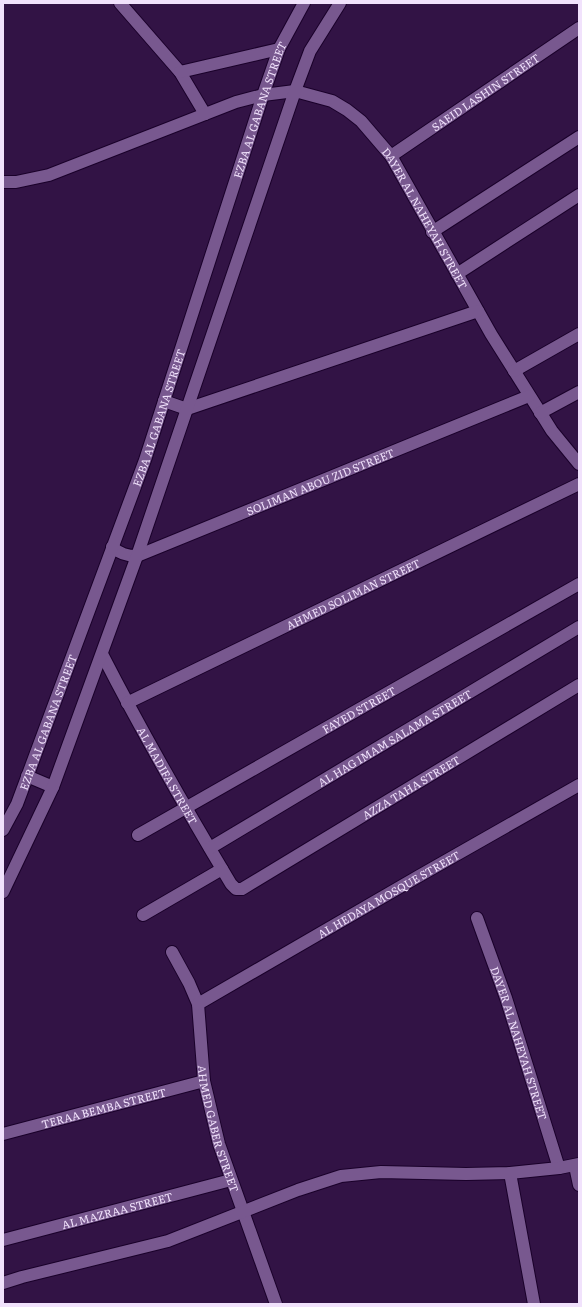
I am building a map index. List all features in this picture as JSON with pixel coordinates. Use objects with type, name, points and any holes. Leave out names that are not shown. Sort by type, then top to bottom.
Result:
[{"type":"street","points":[[120,3],[180,72],[205,114]]},
{"type":"street","name":"EZBA AL GABANA STREET","points":[[3,830],[17,804],[145,460],[279,49],[304,3]]},
{"type":"street","points":[[3,892],[53,787],[102,654],[310,51],[340,3]]},
{"type":"street","name":"SAEID LASHIN STREET","points":[[391,156],[579,28]]},
{"type":"street","points":[[180,72],[279,49]]},
{"type":"street","points":[[3,182],[16,182],[49,175],[236,102],[263,95],[295,91]]},
{"type":"street","name":"DAYER AL NAHEYAH STREET","points":[[295,91],[332,101],[347,110],[361,121],[391,156],[432,232],[514,372],[552,431],[579,464]]},
{"type":"street","points":[[432,232],[579,137]]},
{"type":"street","points":[[457,274],[579,195]]},
{"type":"street","points":[[164,400],[187,409],[478,311]]},
{"type":"street","points":[[514,372],[579,334]]},
{"type":"street","points":[[540,413],[579,392]]},
{"type":"street","name":"SOLIMAN ABOU ZID STREET","points":[[137,556],[529,396]]},
{"type":"street","name":"AHMED SOLIMAN STREET","points":[[127,703],[579,484]]},
{"type":"street","points":[[112,548],[122,554],[137,556]]},
{"type":"street","name":"FAYED STREET","points":[[138,835],[579,584]]},
{"type":"street","name":"AL HAG IMAM SALAMA STREET","points":[[210,848],[579,627]]},
{"type":"street","name":"AL MADIFA STREET","points":[[102,654],[127,703],[222,869],[236,889],[242,889]]},
{"type":"street","name":"AZZA TAHA STREET","points":[[242,889],[579,685]]},
{"type":"street","points":[[27,776],[53,787]]},
{"type":"street","name":"AL HEDAYA MOSQUE STREET","points":[[198,1004],[418,876],[579,785]]},
{"type":"street","points":[[143,915],[222,869]]},
{"type":"street","name":"DAYER AL NAHEYAH STREET","points":[[478,918],[506,998],[559,1168]]},
{"type":"street","name":"AHMED GABER STREET","points":[[172,952],[189,983],[198,1004],[204,1080],[220,1144],[231,1180],[276,1304]]},
{"type":"street","name":"TERAA BEMBA STREET","points":[[3,1134],[204,1080]]},
{"type":"street","points":[[3,1283],[168,1241],[243,1211],[341,1176],[381,1172],[466,1174],[510,1173],[577,1165],[579,1185]]},
{"type":"street","points":[[510,1173],[534,1304]]},
{"type":"street","name":"AL MAZRAA STREET","points":[[3,1240],[231,1180]]}]
